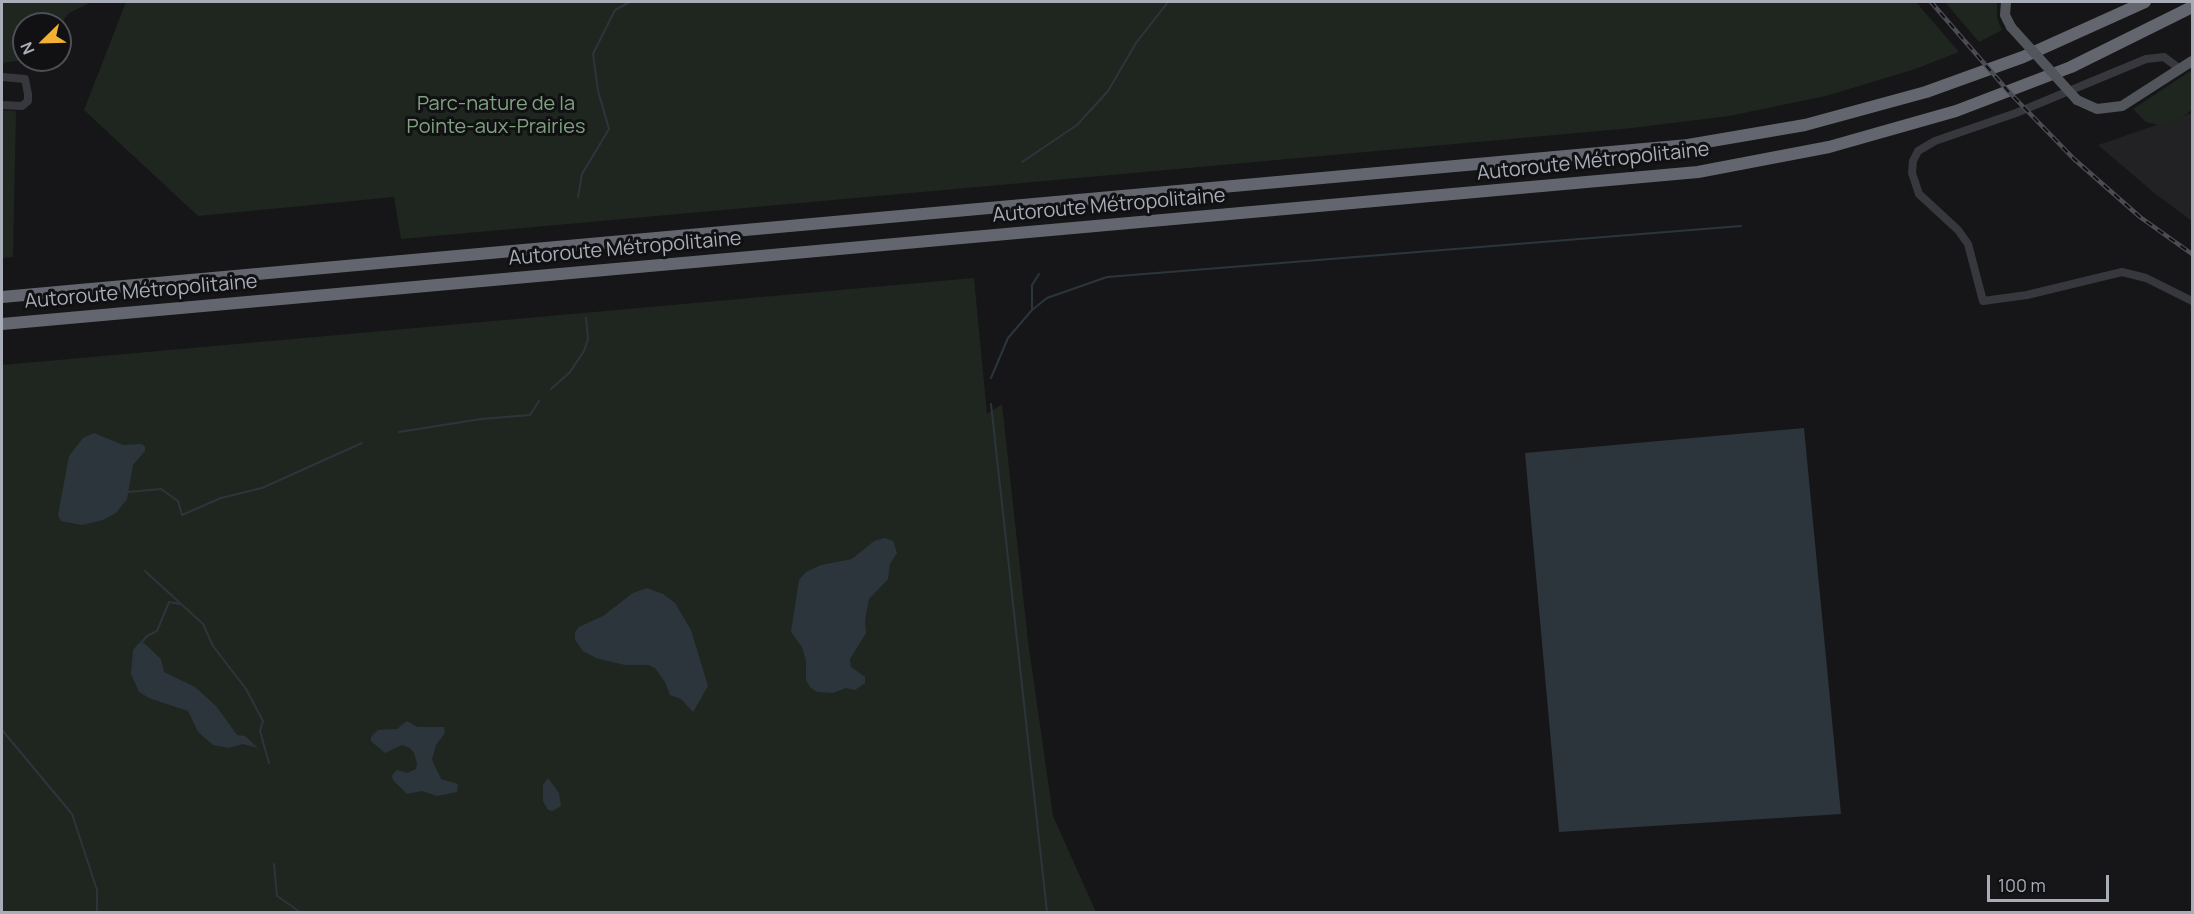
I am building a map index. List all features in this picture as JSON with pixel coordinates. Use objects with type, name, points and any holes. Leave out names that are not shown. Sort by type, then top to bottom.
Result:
[{"type":"highway","name":"Autoroute Métropolitaine","points":[[2,297],[1688,145],[1805,125],[1926,92],[2024,57],[2145,2]]},
{"type":"highway","name":"Autoroute Métropolitaine","points":[[2,324],[1698,172],[1829,147],[1934,118],[2071,67],[2193,7]]},
{"type":"main road","points":[[2006,2],[2005,15],[2011,27],[2077,100],[2097,109],[2122,106],[2193,61]]},
{"type":"street","points":[[2180,69],[2164,57],[2146,59],[2016,113],[1935,141],[1918,151],[1912,168],[1916,189],[1923,200],[1964,237],[1971,250],[1982,300],[2009,299],[2122,272],[2146,278],[2193,301]]},
{"type":"street","points":[[2,77],[25,79],[28,94],[28,101],[22,106],[2,105]]},
{"type":"shaded area","points":[[2192,113],[2192,221],[2153,192],[2098,145]]},
{"type":"shaded area","points":[[1804,428],[1841,814],[1559,832],[1525,453]]},
{"type":"shaded area","points":[[94,433],[123,445],[142,444],[145,451],[133,465],[127,499],[116,513],[103,520],[82,525],[61,521],[58,515],[69,456],[83,438]]},
{"type":"shaded area","points":[[885,538],[893,541],[897,553],[890,564],[888,579],[869,599],[865,620],[866,633],[850,659],[851,667],[865,677],[865,683],[855,690],[846,688],[833,693],[817,692],[806,680],[806,661],[802,647],[791,632],[799,580],[806,572],[821,565],[852,559],[874,541]]},
{"type":"shaded area","points":[[647,588],[663,594],[675,603],[691,630],[708,686],[693,712],[681,699],[670,695],[665,682],[655,668],[649,665],[625,665],[596,658],[583,651],[575,640],[575,632],[579,627],[603,616],[633,593]]},
{"type":"shaded area","points":[[144,643],[161,659],[164,672],[195,687],[216,706],[237,735],[245,736],[258,748],[243,744],[229,748],[213,745],[198,732],[188,711],[149,698],[139,692],[131,674],[133,650],[138,644]]},
{"type":"shaded area","points":[[407,721],[417,727],[444,727],[445,733],[436,745],[432,760],[441,779],[458,784],[457,792],[437,796],[422,791],[407,794],[393,780],[392,775],[397,770],[407,773],[416,769],[414,753],[410,748],[402,745],[385,753],[371,741],[371,737],[378,730],[397,729]]},
{"type":"shaded area","points":[[548,778],[559,793],[561,806],[553,811],[548,810],[543,801],[543,785]]},
{"type":"green space","points":[[2,2],[92,2],[71,12],[12,12],[12,62],[2,63]]},
{"type":"green space","name":"Parc-nature de la Pointe-aux-Prairies","points":[[126,2],[1916,2],[1959,52],[1915,69],[1826,96],[1729,116],[1632,128],[401,239],[394,197],[198,216],[84,110]]},
{"type":"green space","points":[[1945,2],[1997,2],[1997,18],[2002,30],[1979,42]]},
{"type":"green space","points":[[2192,70],[2192,109],[2188,113],[2166,127],[2146,122],[2133,109]]},
{"type":"green space","points":[[2,110],[16,111],[13,257],[2,258]]},
{"type":"green space","points":[[974,278],[987,414],[1002,404],[1028,641],[1053,816],[1096,912],[2,912],[2,365]]},
{"type":"waterway","points":[[578,197],[582,174],[609,129],[598,91],[593,54],[615,10],[630,2]]},
{"type":"waterway","points":[[1022,162],[1077,125],[1108,91],[1136,43],[1168,2]]},
{"type":"waterway","points":[[991,378],[1008,338],[1032,310],[1047,298],[1107,277],[1741,226]]},
{"type":"waterway","points":[[1032,310],[1032,285],[1039,274]]},
{"type":"waterway","points":[[551,389],[570,372],[584,351],[588,339],[586,318]]},
{"type":"waterway","points":[[399,432],[481,419],[530,415],[539,401]]},
{"type":"waterway","points":[[991,404],[1047,912]]},
{"type":"waterway","points":[[128,492],[161,489],[178,501],[182,515],[221,498],[262,488],[362,443]]},
{"type":"waterway","points":[[145,571],[203,624],[213,646],[246,689],[263,721],[260,731],[269,763]]},
{"type":"waterway","points":[[140,644],[147,636],[157,631],[169,602],[181,604]]},
{"type":"waterway","points":[[2,730],[72,814],[97,890],[97,912]]},
{"type":"waterway","points":[[274,864],[277,896],[300,912]]},
{"type":"railway","points":[[1931,2],[2008,91],[2074,159],[2140,217],[2192,254]]}]
